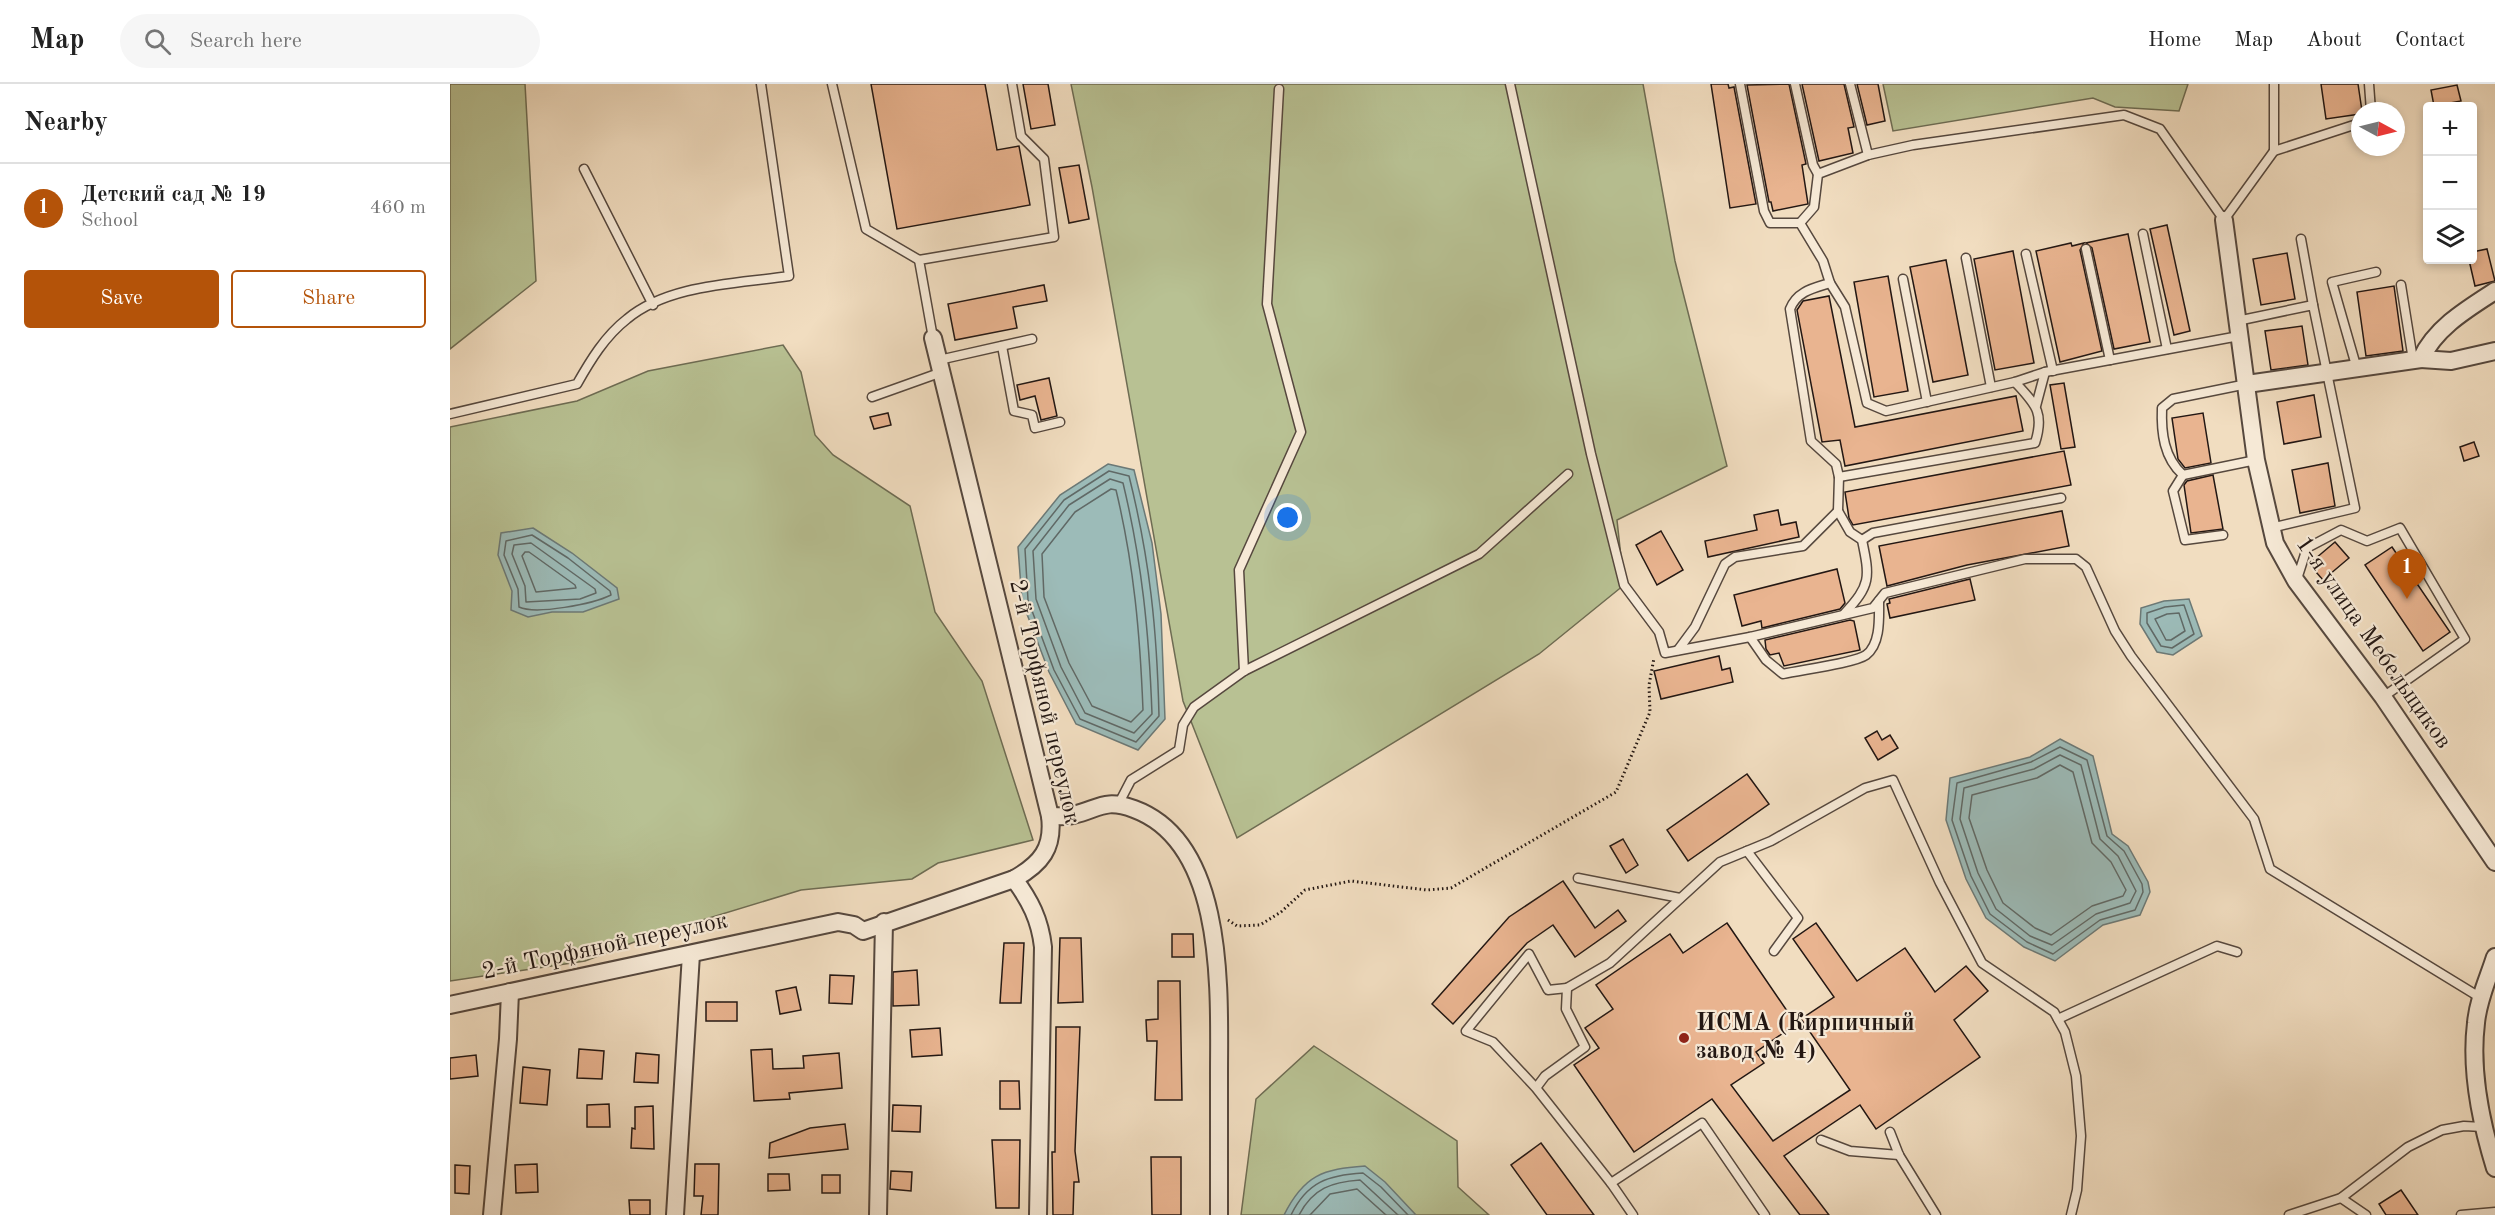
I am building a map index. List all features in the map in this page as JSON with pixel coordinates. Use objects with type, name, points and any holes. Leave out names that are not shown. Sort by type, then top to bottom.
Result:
[{"type":"street","name":"1-я улица Мебельщиков","points":[[2224,220],[2256,460],[2275,543],[2296,581],[2384,697],[2495,862]]},
{"type":"street","points":[[2417,359],[2458,314],[2495,291]]},
{"type":"street","name":"2-й Торфяной переулок","points":[[450,1005],[838,922],[854,925],[863,930],[1014,879],[1030,870],[1045,854],[1050,842],[1050,816],[933,338]]},
{"type":"street","points":[[2247,384],[2417,359],[2451,361],[2474,358],[2495,351]]},
{"type":"street","points":[[1050,816],[1073,815],[1099,804],[1118,805],[1147,816],[1177,841],[1190,857],[1202,888],[1213,930],[1218,962],[1219,1215]]},
{"type":"street","points":[[1014,879],[1032,906],[1041,931],[1043,947],[1038,1215]]},
{"type":"street","points":[[878,1215],[884,922]]},
{"type":"street","points":[[675,1215],[691,954]]},
{"type":"street","points":[[2495,957],[2481,998],[2474,1043],[2483,1127],[2495,1168]]},
{"type":"street","points":[[492,1215],[508,1040],[510,992]]},
{"type":"lane","points":[[450,414],[577,384],[595,353],[627,318],[677,292],[789,276],[761,84]]},
{"type":"lane","points":[[832,84],[866,229],[919,260],[1054,237],[1044,159],[1021,136],[1012,84]]},
{"type":"lane","points":[[1510,84],[1591,454],[1624,585],[1659,632],[1665,653],[1750,637],[1873,608],[1885,593],[2025,559],[2076,559],[2086,567],[2120,639],[2206,758],[2254,819],[2270,869],[2481,998]]},
{"type":"lane","points":[[1740,84],[1764,211],[1770,223],[1800,223],[1814,207],[1818,174],[1813,165],[1795,84]]},
{"type":"lane","points":[[1850,84],[1868,155]]},
{"type":"lane","points":[[2274,84],[2274,152]]},
{"type":"lane","points":[[2369,84],[2370,102]]},
{"type":"lane","points":[[1245,671],[1239,570],[1301,432],[1267,304],[1279,90]]},
{"type":"lane","points":[[1818,174],[1868,155],[1912,145],[2124,115],[2160,129],[2224,220],[2274,152],[2351,126]]},
{"type":"lane","points":[[584,169],[653,305]]},
{"type":"lane","points":[[1800,223],[1823,261],[1830,283],[1845,307],[1867,403],[1886,411],[2014,382],[2049,371],[2167,349],[2313,305]]},
{"type":"lane","points":[[2143,234],[2167,349]]},
{"type":"lane","points":[[2271,528],[2355,508],[2326,374],[2301,239]]},
{"type":"lane","points":[[2086,249],[2110,360]]},
{"type":"lane","points":[[1839,477],[2035,443],[2041,425],[2037,406],[2049,371],[2026,254]]},
{"type":"lane","points":[[1966,258],[1991,387]]},
{"type":"lane","points":[[919,260],[933,338]]},
{"type":"lane","points":[[2357,369],[2332,282],[2376,272]]},
{"type":"lane","points":[[1903,279],[1927,402]]},
{"type":"lane","points":[[1830,283],[1808,289],[1793,300],[1790,309],[1811,441],[1836,464],[1839,477],[1838,511],[1850,532],[1862,540],[1869,573],[1866,586],[1843,615]]},
{"type":"lane","points":[[2401,285],[2417,359]]},
{"type":"lane","points":[[872,397],[940,366],[1032,339]]},
{"type":"lane","points":[[1002,346],[1014,411],[1032,415],[1035,428],[1060,422]]},
{"type":"lane","points":[[2014,382],[2037,406]]},
{"type":"lane","points":[[2183,475],[2171,464],[2161,429],[2162,408],[2173,399],[2247,384]]},
{"type":"lane","points":[[2223,535],[2185,540],[2173,491],[2183,475],[2256,460]]},
{"type":"lane","points":[[1118,805],[1131,780],[1179,750],[1183,725],[1194,707],[1245,671],[1479,554],[1568,474]]},
{"type":"lane","points":[[1862,540],[1873,533],[2061,498]]},
{"type":"lane","points":[[1678,650],[1695,627],[1725,564],[1736,558],[1803,546],[1838,511]]},
{"type":"lane","points":[[2296,581],[2307,548],[2341,530],[2367,541],[2400,528],[2465,639],[2384,697]]},
{"type":"lane","points":[[1750,637],[1766,660],[1783,674],[1866,655],[1875,642],[1879,601]]},
{"type":"lane","points":[[1633,1215],[1611,1183],[1536,1088],[1493,1042],[1466,1031],[1529,954],[1548,990],[1567,988],[1610,963],[1720,862],[1771,841],[1865,788],[1893,780],[1940,884],[1982,963],[2054,1012],[2065,1032],[2076,1076],[2081,1137],[2077,1190],[2071,1215]]},
{"type":"lane","points":[[1747,851],[1798,918],[1774,951]]},
{"type":"lane","points":[[1578,878],[1680,897]]},
{"type":"lane","points":[[2058,1019],[2217,946],[2237,952]]},
{"type":"lane","points":[[1536,1088],[1545,1076],[1585,1047],[1566,1009],[1567,988]]},
{"type":"lane","points":[[1611,1183],[1702,1123],[1765,1215]]},
{"type":"lane","points":[[2289,1215],[2341,1198],[2408,1147],[2442,1130],[2464,1126],[2483,1127]]},
{"type":"lane","points":[[1890,1132],[1899,1155],[1936,1215]]},
{"type":"lane","points":[[1821,1140],[1850,1151],[1899,1155]]},
{"type":"lane","points":[[2341,1198],[2366,1215]]},
{"type":"lane","points":[[2461,1215],[2495,1212]]},
{"type":"path","points":[[1228,920],[1237,926],[1260,926],[1281,912],[1305,890],[1351,881],[1427,890],[1451,888],[1616,792],[1650,712],[1650,670],[1656,652],[1665,653]]},
{"type":"green space","points":[[450,84],[525,84],[536,281],[450,349]]},
{"type":"green space","points":[[1071,84],[1643,84],[1675,261],[1727,466],[1617,520],[1624,585],[1539,654],[1237,838],[1183,701],[1092,187]]},
{"type":"green space","points":[[1883,84],[2188,84],[2179,111],[2115,107],[2093,98],[1893,131]]},
{"type":"green space","points":[[783,345],[801,372],[815,435],[833,455],[910,506],[935,612],[982,681],[1033,840],[938,863],[912,879],[801,890],[650,936],[585,961],[450,981],[450,427],[577,401],[648,371]]},
{"type":"green space","points":[[1314,1046],[1457,1141],[1458,1187],[1489,1215],[1241,1215],[1256,1099]]},
{"type":"water","points":[[1108,464],[1134,470],[1152,543],[1161,614],[1165,719],[1138,750],[1076,724],[1049,672],[1022,601],[1018,547],[1060,495]]},
{"type":"water","points":[[533,528],[572,553],[617,588],[619,599],[583,612],[552,612],[528,617],[511,610],[512,591],[498,555],[501,533]]},
{"type":"water","points":[[2189,599],[2202,636],[2173,655],[2157,652],[2140,624],[2141,608],[2164,601]]},
{"type":"water","points":[[2060,739],[2093,756],[2112,834],[2128,846],[2148,882],[2150,892],[2140,915],[2103,925],[2055,961],[2024,947],[1986,918],[1966,879],[1946,820],[1950,778],[2030,757]]},
{"type":"water","points":[[1365,1166],[1385,1182],[1416,1215],[1284,1215],[1299,1191],[1316,1177],[1337,1169]]},
{"type":"building","points":[[871,84],[985,84],[997,150],[1019,146],[1030,205],[897,229]]},
{"type":"building","points":[[1023,84],[1048,84],[1055,125],[1031,129]]},
{"type":"building","points":[[1711,84],[1728,84],[1729,88],[1734,87],[1756,204],[1730,208]]},
{"type":"building","points":[[1789,84],[1806,164],[1802,165],[1808,204],[1773,211],[1771,202],[1769,202],[1747,85]]},
{"type":"building","points":[[1802,84],[1844,84],[1854,127],[1848,128],[1853,153],[1819,161]]},
{"type":"building","points":[[1857,84],[1878,84],[1885,121],[1867,125]]},
{"type":"building","points":[[2321,84],[2358,84],[2361,102],[2351,102],[2351,115],[2326,119]]},
{"type":"building","points":[[2457,85],[2461,101],[2433,102],[2431,90]]},
{"type":"building","points":[[1079,165],[1089,219],[1069,223],[1059,168]]},
{"type":"building","points":[[2167,225],[2190,331],[2174,335],[2150,229]]},
{"type":"building","points":[[2128,234],[2150,342],[2114,349],[2092,248],[2086,243]]},
{"type":"building","points":[[2071,243],[2072,246],[2084,243],[2080,250],[2102,351],[2060,362],[2036,251]]},
{"type":"building","points":[[2487,249],[2495,281],[2475,286],[2470,264],[2477,264],[2477,251]]},
{"type":"building","points":[[2013,251],[2034,363],[1995,370],[1974,259]]},
{"type":"building","points":[[2287,253],[2295,299],[2261,305],[2253,259]]},
{"type":"building","points":[[1946,260],[1968,375],[1933,382],[1910,267]]},
{"type":"building","points":[[1888,276],[1908,391],[1874,397],[1854,282]]},
{"type":"building","points":[[1044,285],[1047,301],[1013,307],[1017,328],[955,340],[948,304]]},
{"type":"building","points":[[2394,286],[2403,351],[2366,356],[2357,292]]},
{"type":"building","points":[[1829,296],[1855,427],[2016,396],[2023,431],[1845,466],[1840,440],[1822,442],[1797,310],[1803,301]]},
{"type":"building","points":[[2302,326],[2308,365],[2271,370],[2265,331]]},
{"type":"building","points":[[1049,378],[1057,416],[1041,420],[1035,396],[1020,400],[1017,385]]},
{"type":"building","points":[[2064,383],[2075,447],[2061,449],[2050,385]]},
{"type":"building","points":[[2314,395],[2321,437],[2284,444],[2277,402]]},
{"type":"building","points":[[888,413],[891,425],[874,429],[870,417]]},
{"type":"building","points":[[2203,413],[2211,463],[2185,468],[2178,459],[2172,418]]},
{"type":"building","points":[[2474,442],[2479,456],[2464,461],[2460,447]]},
{"type":"building","points":[[2064,451],[2071,485],[1853,525],[1849,518],[1845,492]]},
{"type":"building","points":[[2328,463],[2335,506],[2300,513],[2292,470]]},
{"type":"building","points":[[2213,475],[2223,529],[2191,533],[2184,485],[2187,481]]},
{"type":"building","points":[[1778,510],[1781,525],[1796,522],[1799,537],[1708,557],[1705,541],[1757,530],[1754,515]]},
{"type":"building","points":[[2062,511],[2069,546],[1967,565],[1887,586],[1879,546]]},
{"type":"building","points":[[1661,531],[1683,570],[1657,585],[1636,545]]},
{"type":"building","points":[[2335,542],[2349,558],[2323,580],[2309,564]]},
{"type":"building","points":[[2392,547],[2450,632],[2423,651],[2365,565]]},
{"type":"building","points":[[1837,569],[1845,603],[1840,609],[1762,628],[1761,621],[1742,626],[1734,595]]},
{"type":"building","points":[[1970,579],[1975,600],[1890,618],[1887,604],[1890,603],[1889,599]]},
{"type":"building","points":[[1850,620],[1854,621],[1860,650],[1784,666],[1779,653],[1770,655],[1766,649],[1765,640]]},
{"type":"building","points":[[1719,656],[1722,670],[1730,668],[1733,682],[1661,699],[1654,671]]},
{"type":"building","points":[[1877,731],[1882,740],[1890,735],[1898,748],[1878,760],[1865,738]]},
{"type":"building","points":[[1747,774],[1769,804],[1688,861],[1667,830]]},
{"type":"building","points":[[1623,839],[1638,865],[1626,873],[1610,846]]},
{"type":"building","points":[[1563,881],[1595,928],[1618,910],[1626,921],[1575,957],[1553,925],[1527,943],[1453,1024],[1432,1004],[1509,917]]},
{"type":"building","points":[[1727,923],[1796,1024],[1756,1052],[1764,1063],[1731,1085],[1773,1141],[1850,1090],[1801,1019],[1834,997],[1793,939],[1816,923],[1857,981],[1905,948],[1935,992],[1966,966],[1988,991],[1954,1020],[1980,1057],[1876,1129],[1860,1105],[1784,1156],[1829,1215],[1800,1215],[1712,1099],[1634,1152],[1574,1065],[1599,1048],[1585,1028],[1613,1009],[1596,985],[1670,934],[1683,953]]},
{"type":"building","points":[[1172,934],[1193,934],[1194,957],[1172,957]]},
{"type":"building","points":[[1060,938],[1081,938],[1083,1002],[1058,1003]]},
{"type":"building","points":[[1004,943],[1024,943],[1021,1003],[1000,1003]]},
{"type":"building","points":[[917,970],[919,1005],[893,1006],[893,972]]},
{"type":"building","points":[[830,975],[854,976],[852,1004],[829,1003]]},
{"type":"building","points":[[1158,981],[1180,981],[1182,1100],[1155,1100],[1157,1041],[1147,1041],[1146,1020],[1158,1019]]},
{"type":"building","points":[[796,987],[801,1010],[780,1014],[776,991]]},
{"type":"building","points":[[706,1002],[737,1002],[737,1021],[706,1021]]},
{"type":"building","points":[[1056,1027],[1080,1027],[1075,1151],[1079,1182],[1074,1182],[1073,1215],[1053,1215],[1052,1152],[1055,1152]]},
{"type":"building","points":[[940,1028],[942,1055],[912,1057],[910,1030]]},
{"type":"building","points":[[579,1049],[604,1051],[602,1079],[577,1078]]},
{"type":"building","points":[[772,1049],[773,1069],[804,1068],[803,1056],[839,1053],[842,1088],[789,1093],[790,1099],[754,1101],[751,1050]]},
{"type":"building","points":[[636,1053],[659,1055],[658,1083],[634,1082]]},
{"type":"building","points":[[476,1055],[478,1076],[450,1079],[450,1058]]},
{"type":"building","points":[[523,1067],[550,1070],[547,1105],[520,1103]]},
{"type":"building","points":[[1000,1081],[1019,1081],[1020,1109],[1000,1109]]},
{"type":"building","points":[[609,1104],[610,1127],[587,1127],[587,1105]]},
{"type":"building","points":[[893,1105],[921,1106],[920,1132],[892,1131]]},
{"type":"building","points":[[653,1106],[654,1149],[631,1148],[632,1128],[635,1129],[635,1107]]},
{"type":"building","points":[[845,1124],[848,1149],[769,1158],[770,1143],[810,1128]]},
{"type":"building","points":[[992,1140],[1020,1140],[1019,1208],[996,1208]]},
{"type":"building","points":[[1541,1143],[1594,1215],[1547,1215],[1511,1165]]},
{"type":"building","points":[[1151,1157],[1181,1157],[1181,1215],[1152,1215]]},
{"type":"building","points":[[537,1164],[538,1192],[516,1193],[515,1165]]},
{"type":"building","points":[[695,1164],[719,1164],[718,1215],[701,1215],[703,1196],[694,1196]]},
{"type":"building","points":[[455,1165],[470,1166],[469,1194],[455,1193]]},
{"type":"building","points":[[891,1171],[912,1172],[911,1191],[890,1189]]},
{"type":"building","points":[[768,1174],[789,1174],[790,1190],[768,1191]]},
{"type":"building","points":[[822,1175],[840,1175],[840,1193],[822,1193]]},
{"type":"building","points":[[2401,1190],[2418,1215],[2386,1215],[2379,1204]]},
{"type":"building","points":[[629,1200],[650,1200],[650,1215],[630,1215]]},
{"type":"place","name":"Детский сад № 19","points":[[2407,599]]},
{"type":"place","name":"ИСМА (Кирпичный завод № 4)","points":[[1684,1038]]}]
